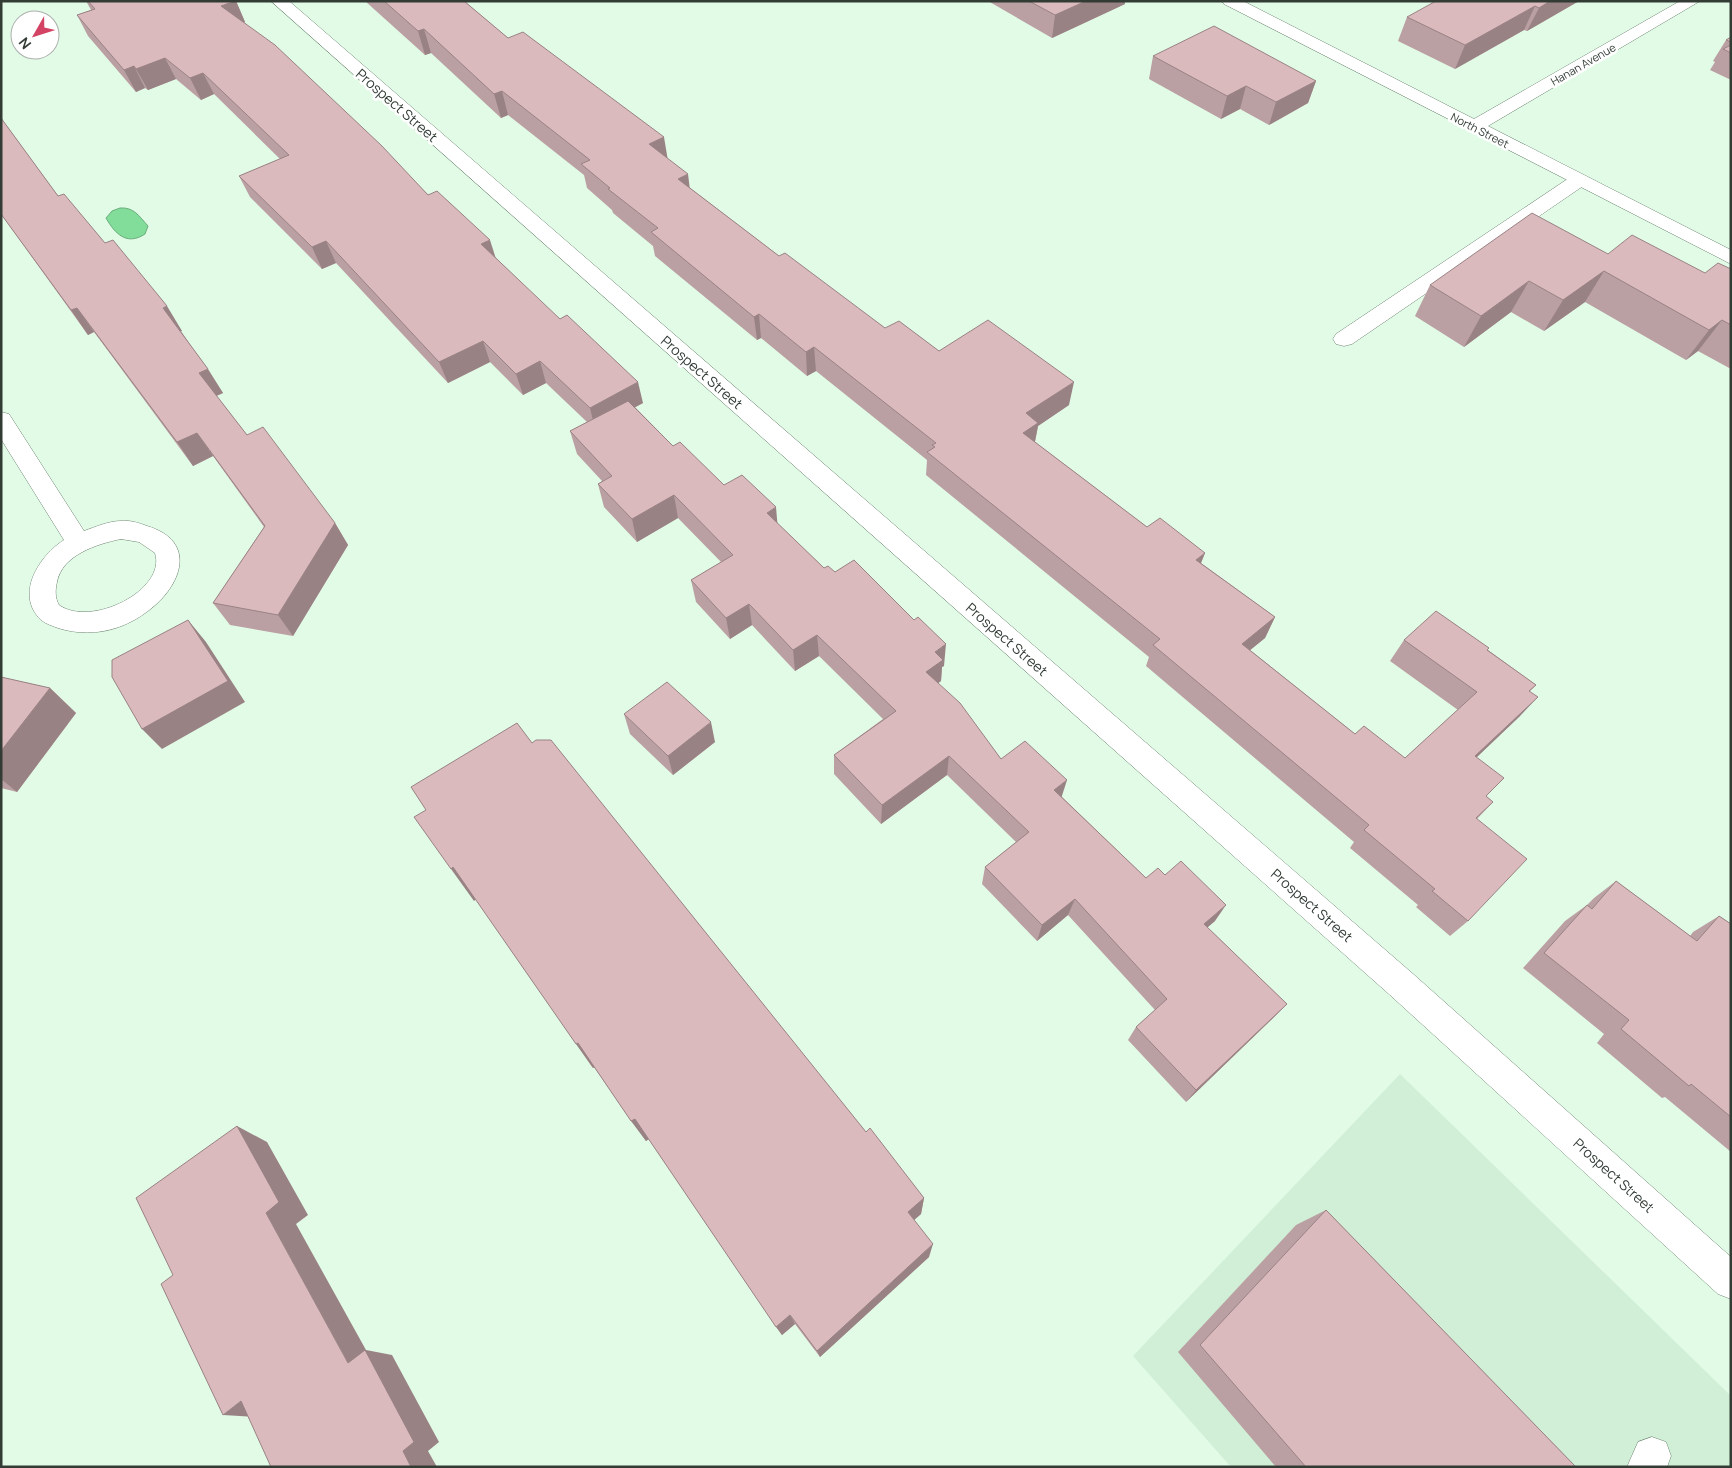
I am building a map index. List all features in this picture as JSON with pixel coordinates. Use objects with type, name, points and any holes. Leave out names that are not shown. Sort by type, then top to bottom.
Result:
[{"type":"street","name":"Prospect Street","points":[[279,1],[1402,984],[1731,1281]]},
{"type":"street","name":"North Street","points":[[1230,1],[1731,258]]},
{"type":"street","name":"Hanan Avenue","points":[[1474,127],[1692,1]]},
{"type":"street","points":[[1344,339],[1579,180]]},
{"type":"street","points":[[1,420],[79,543]]},
{"type":"street","points":[[121,530],[141,531],[160,541],[168,553],[169,564],[163,581],[154,594],[137,607],[115,618],[90,623],[69,622],[50,613],[43,600],[44,579],[54,563],[79,543],[100,534],[121,530]]},
{"type":"shaded area","points":[[120,208],[129,209],[139,216],[148,226],[145,234],[133,239],[122,237],[113,229],[106,218],[112,211]]},
{"type":"shaded area","points":[[1400,1074],[1731,1396],[1731,1467],[1231,1467],[1133,1356]]},
{"type":"building","points":[[88,1],[235,1],[221,6],[275,45],[382,146],[428,195],[437,191],[490,240],[481,244],[560,319],[567,315],[638,382],[590,408],[540,361],[516,374],[483,341],[439,362],[326,241],[312,247],[239,176],[289,155],[203,73],[190,78],[165,58],[136,69],[134,66],[124,70],[77,15],[95,9]]},
{"type":"building","points":[[384,1],[464,1],[508,38],[523,32],[664,137],[649,144],[688,174],[678,179],[779,256],[785,253],[885,328],[899,321],[939,351],[988,320],[1074,382],[1026,413],[1038,423],[1023,433],[1147,527],[1160,518],[1205,553],[1196,560],[1275,617],[1242,644],[1355,734],[1364,726],[1405,758],[1477,692],[1404,640],[1436,611],[1489,648],[1487,650],[1536,685],[1529,691],[1538,697],[1475,756],[1504,778],[1486,796],[1493,802],[1476,818],[1527,859],[1468,921],[1432,891],[1435,889],[1364,830],[1369,825],[1153,645],[1160,639],[927,452],[935,447],[932,445],[936,443],[814,347],[806,352],[759,314],[754,317],[651,232],[658,228],[608,189],[610,188],[581,164],[590,160],[502,91],[494,94],[424,29],[418,31]]},
{"type":"building","points":[[1029,1],[1086,1],[1055,15]]},
{"type":"building","points":[[1436,1],[1550,1],[1539,8],[1535,6],[1465,45],[1407,17]]},
{"type":"building","points":[[1214,26],[1316,81],[1276,102],[1246,86],[1227,96],[1153,56]]},
{"type":"building","points":[[1731,45],[1731,53],[1723,49]]},
{"type":"building","points":[[1,118],[58,196],[64,194],[105,243],[113,240],[167,306],[163,308],[208,369],[199,373],[247,435],[263,427],[335,523],[278,615],[213,603],[265,526],[197,433],[177,442],[77,308],[71,310],[1,214]]},
{"type":"building","points":[[1532,213],[1608,254],[1632,235],[1705,273],[1718,263],[1731,269],[1731,325],[1722,320],[1709,330],[1604,271],[1563,300],[1529,281],[1481,316],[1430,285]]},
{"type":"building","points":[[628,401],[673,446],[680,442],[724,485],[742,475],[776,507],[767,513],[824,568],[828,566],[835,572],[854,560],[914,620],[918,617],[946,644],[935,652],[943,660],[926,672],[960,703],[1001,759],[1025,741],[1067,780],[1054,790],[1146,878],[1158,868],[1165,875],[1181,861],[1226,905],[1204,924],[1287,1004],[1196,1090],[1136,1027],[1167,999],[1075,899],[1042,925],[985,867],[1029,832],[949,756],[882,805],[834,755],[896,711],[817,635],[793,650],[749,604],[726,618],[691,580],[733,555],[674,495],[632,519],[598,484],[612,476],[570,431]]},
{"type":"building","points":[[188,620],[228,681],[142,729],[112,677],[112,660]]},
{"type":"building","points":[[1,677],[50,688],[1,751]]},
{"type":"building","points":[[667,682],[711,722],[668,756],[624,714]]},
{"type":"building","points":[[517,723],[532,743],[536,740],[551,740],[866,1132],[870,1128],[924,1198],[908,1212],[933,1244],[817,1351],[790,1315],[776,1327],[635,1119],[631,1121],[453,867],[451,869],[414,817],[426,810],[411,787]]},
{"type":"building","points":[[1616,881],[1697,941],[1719,916],[1731,924],[1731,1117],[1691,1084],[1689,1086],[1621,1029],[1629,1020],[1544,953],[1587,905],[1592,909]]},
{"type":"building","points":[[237,1126],[279,1202],[266,1213],[348,1363],[365,1350],[414,1442],[403,1451],[411,1467],[271,1467],[241,1401],[223,1415],[161,1284],[173,1275],[136,1198]]},
{"type":"building","points":[[1326,1210],[1576,1467],[1306,1467],[1200,1345]]}]
